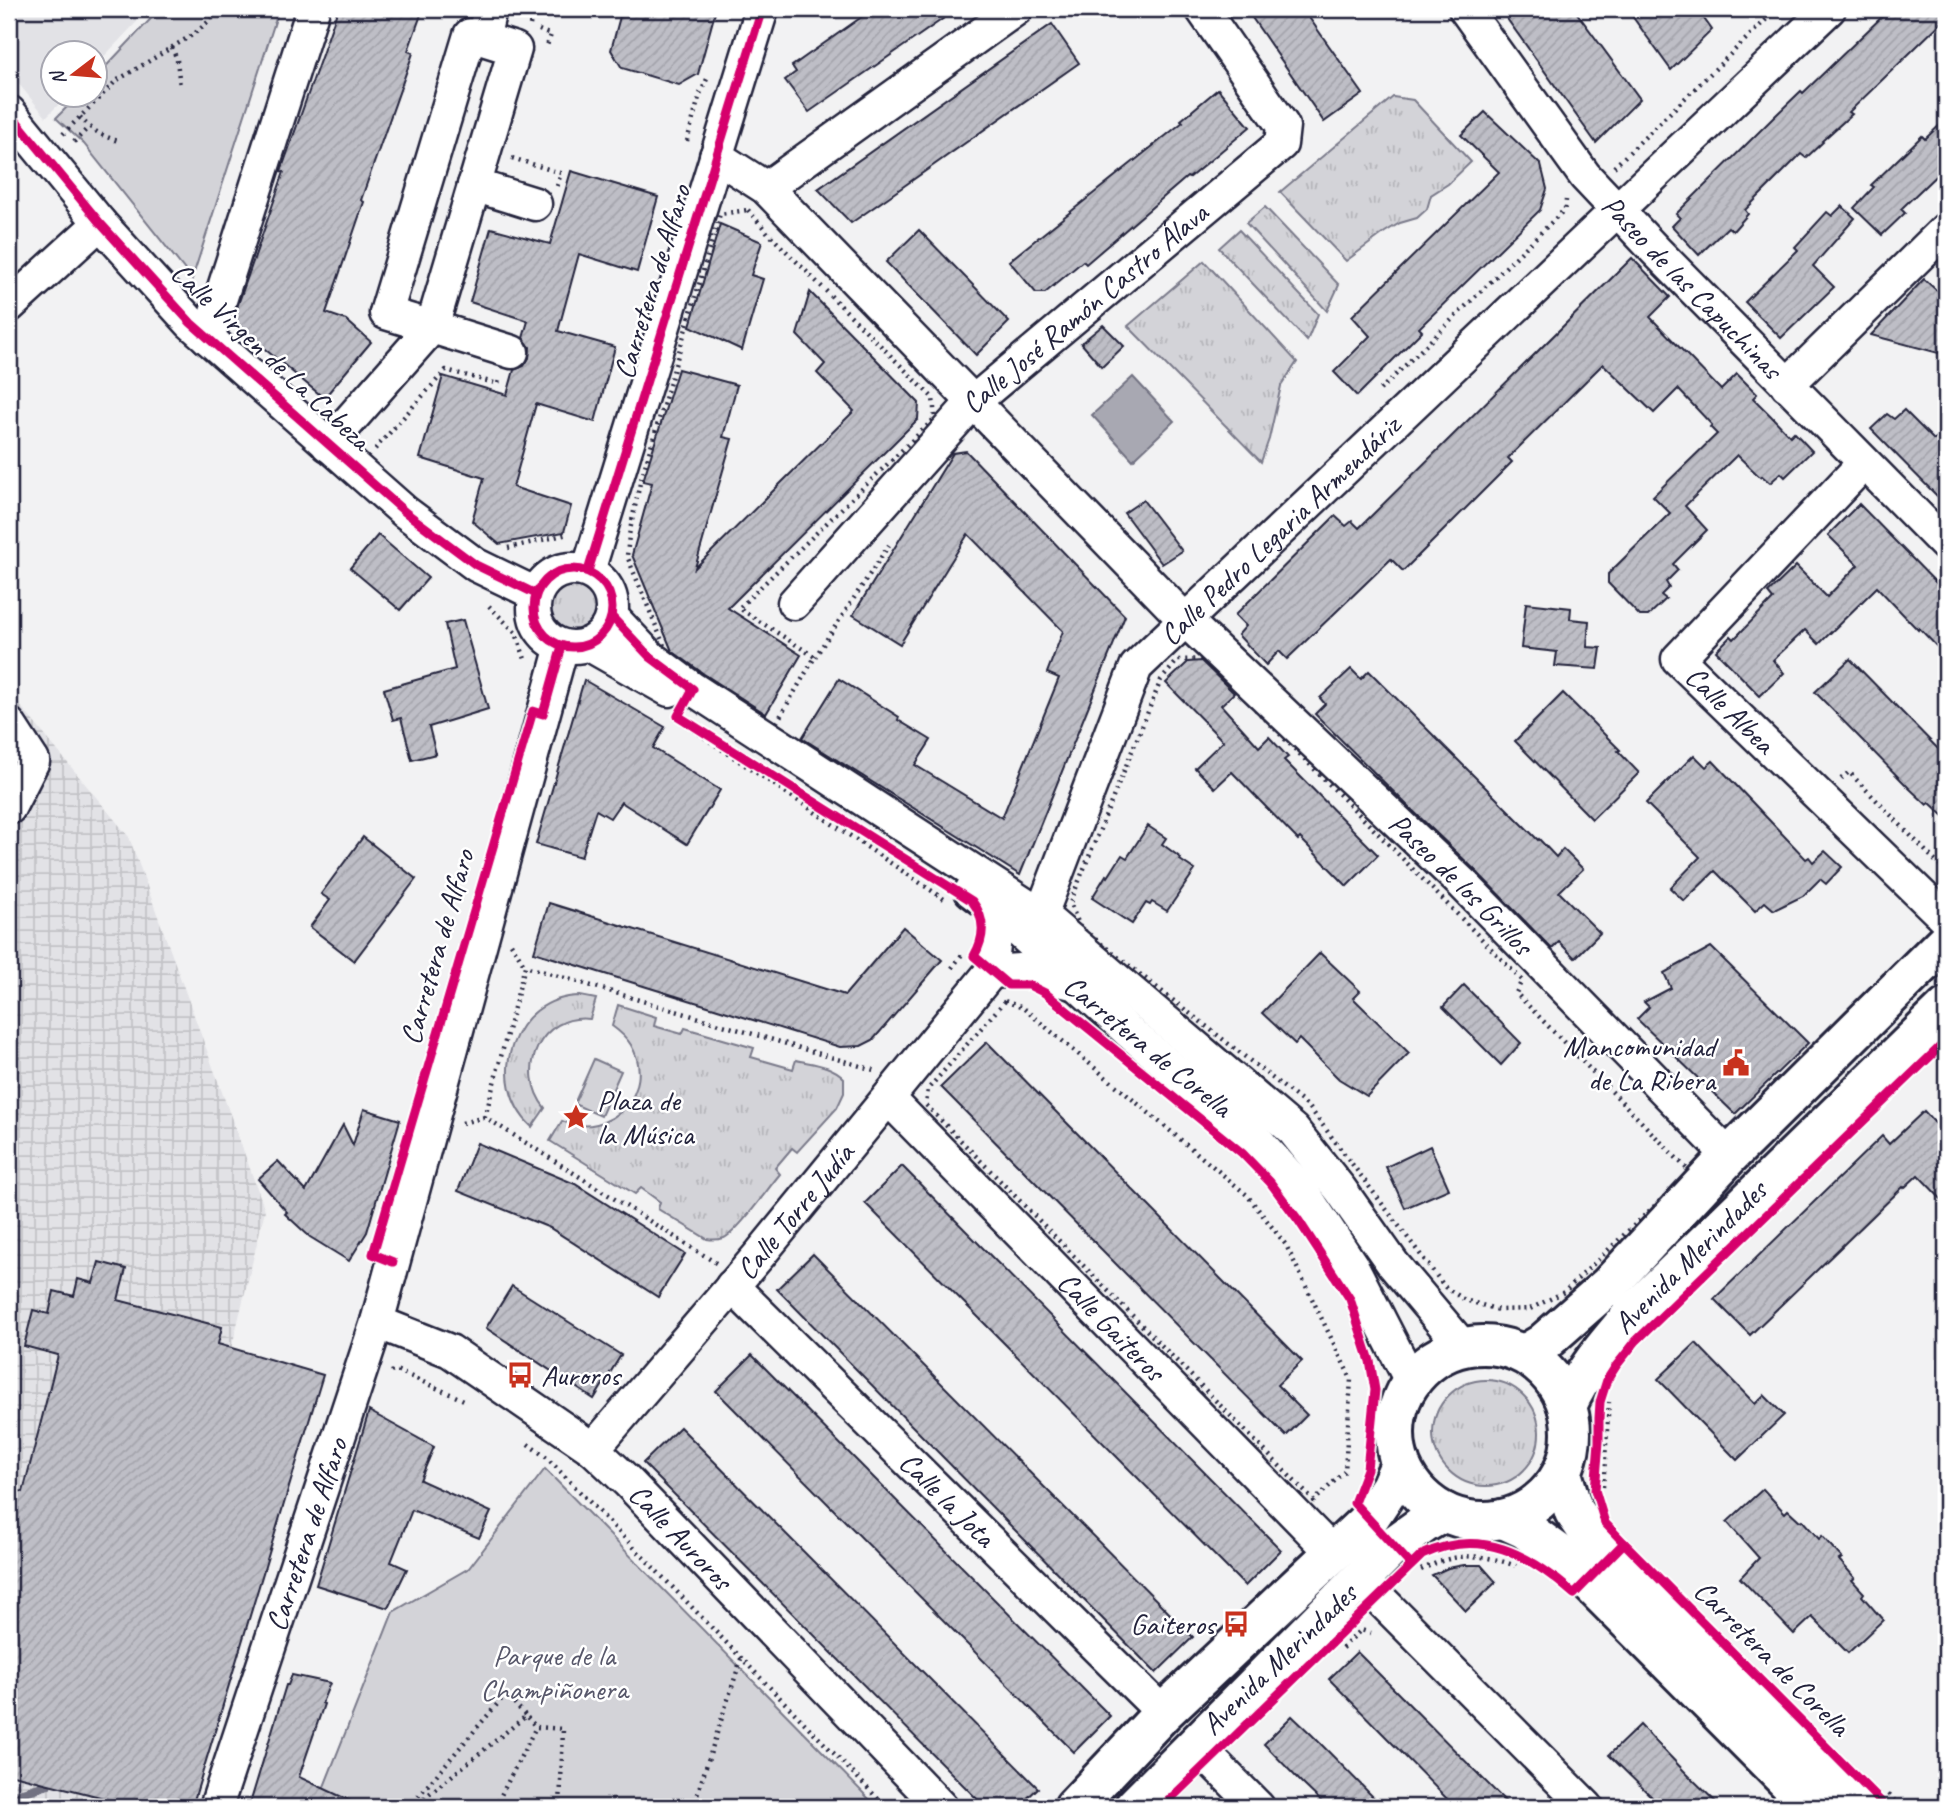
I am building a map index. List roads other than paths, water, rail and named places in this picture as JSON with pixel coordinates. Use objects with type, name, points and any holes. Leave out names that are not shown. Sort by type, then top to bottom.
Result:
[{"type":"main road","name":"Avenida Merindades","points":[[1525,1354],[1542,1344],[1609,1284],[1729,1156],[1946,941]]},
{"type":"main road","name":"Avenida Merindades","points":[[1567,1406],[1576,1387],[1597,1357],[1633,1312],[1946,1008]]},
{"type":"main road","points":[[1495,1345],[1525,1354],[1544,1367],[1558,1385],[1567,1406],[1572,1440],[1586,1484],[1552,1490],[1538,1503],[1503,1519],[1483,1522],[1444,1513],[1418,1492],[1407,1479],[1400,1464],[1394,1435],[1398,1406],[1411,1381],[1434,1359],[1462,1346],[1495,1345]]},
{"type":"main road","name":"Avenida Merindades","points":[[1134,1807],[1196,1745],[1347,1566],[1368,1520],[1390,1487],[1400,1464]]},
{"type":"main road","name":"Carretera de Corella","points":[[1586,1484],[1574,1512],[1597,1545],[1869,1796]]},
{"type":"main road","name":"Avenida Merindades","points":[[1074,1807],[1163,1713],[1347,1566],[1393,1546],[1444,1513]]},
{"type":"main road","points":[[1503,1519],[1525,1529],[1565,1558],[1813,1807]]},
{"type":"street","name":"Calle Virgen de La Cabeza","points":[[208,338],[313,9]]},
{"type":"street","points":[[490,9],[482,39],[470,36],[386,313],[510,352]]},
{"type":"street","name":"Carretera de Alfaro","points":[[588,571],[762,9]]},
{"type":"street","points":[[766,188],[1016,9]]},
{"type":"street","name":"Calle José Ramón Castro Álava","points":[[794,603],[972,402],[1281,144],[1283,126],[1202,9]]},
{"type":"street","name":"Paseo de las Capuchinas","points":[[1465,9],[1578,168],[1616,210],[1946,545]]},
{"type":"street","name":"Calle Pedro Legaria Armendáriz","points":[[1041,915],[1136,667],[1829,9]]},
{"type":"street","name":"Calle Virgen de La Cabeza","points":[[328,445],[432,327],[515,49],[482,39]]},
{"type":"street","name":"Calle Virgen de La Cabeza","points":[[9,112],[100,223],[191,323],[405,512],[475,565],[536,594]]},
{"type":"street","name":"Paseo de los Grillos","points":[[716,156],[766,188],[1185,620],[1463,884],[1729,1156]]},
{"type":"street","points":[[474,184],[545,201]]},
{"type":"street","points":[[9,306],[100,223]]},
{"type":"street","points":[[1787,385],[1946,229]]},
{"type":"street","name":"Calle Albea","points":[[1864,463],[1678,659],[1946,919]]},
{"type":"street","points":[[570,568],[588,571],[606,585],[613,607],[612,617],[594,641],[575,645],[542,633],[533,610],[536,594],[552,573],[570,568]]},
{"type":"street","name":"Carretera de Corella","points":[[612,617],[650,657],[693,689],[1041,915],[1293,1130],[1340,1189],[1393,1264],[1462,1346]]},
{"type":"street","name":"Carretera de Alfaro","points":[[216,1807],[377,1322],[575,645]]},
{"type":"street","name":"Carretera de Corella","points":[[575,645],[851,807],[935,863],[995,909],[1128,1031],[1253,1136],[1301,1189],[1352,1266],[1411,1381]]},
{"type":"street","points":[[9,724],[33,761],[9,808]]},
{"type":"street","points":[[995,909],[991,972],[1020,970],[1078,985]]},
{"type":"street","name":"Calle Torre Judía","points":[[593,1449],[719,1274],[883,1085],[991,972]]},
{"type":"street","name":"Calle Gaiteros","points":[[883,1085],[1347,1566],[1587,1807]]},
{"type":"street","name":"Calle la Jota","points":[[719,1274],[1163,1713]]},
{"type":"street","name":"Calle Auroros","points":[[377,1322],[450,1351],[593,1449],[941,1807]]},
{"type":"street","points":[[1196,1745],[1258,1807]]},
{"type":"waterway","points":[[9,1793],[17,1794],[47,1785]]},
{"type":"place","name":"Mancomunidad de La Ribera","points":[[1736,1063]]},
{"type":"place","name":"Plaza de la Música","points":[[576,1117]]},
{"type":"place","name":"Auroros","points":[[520,1375]]},
{"type":"place","name":"Gaiteros","points":[[1236,1624]]},
{"type":"park label","name":"Parque de la Champiñonera","points":[[554,1672]]}]
